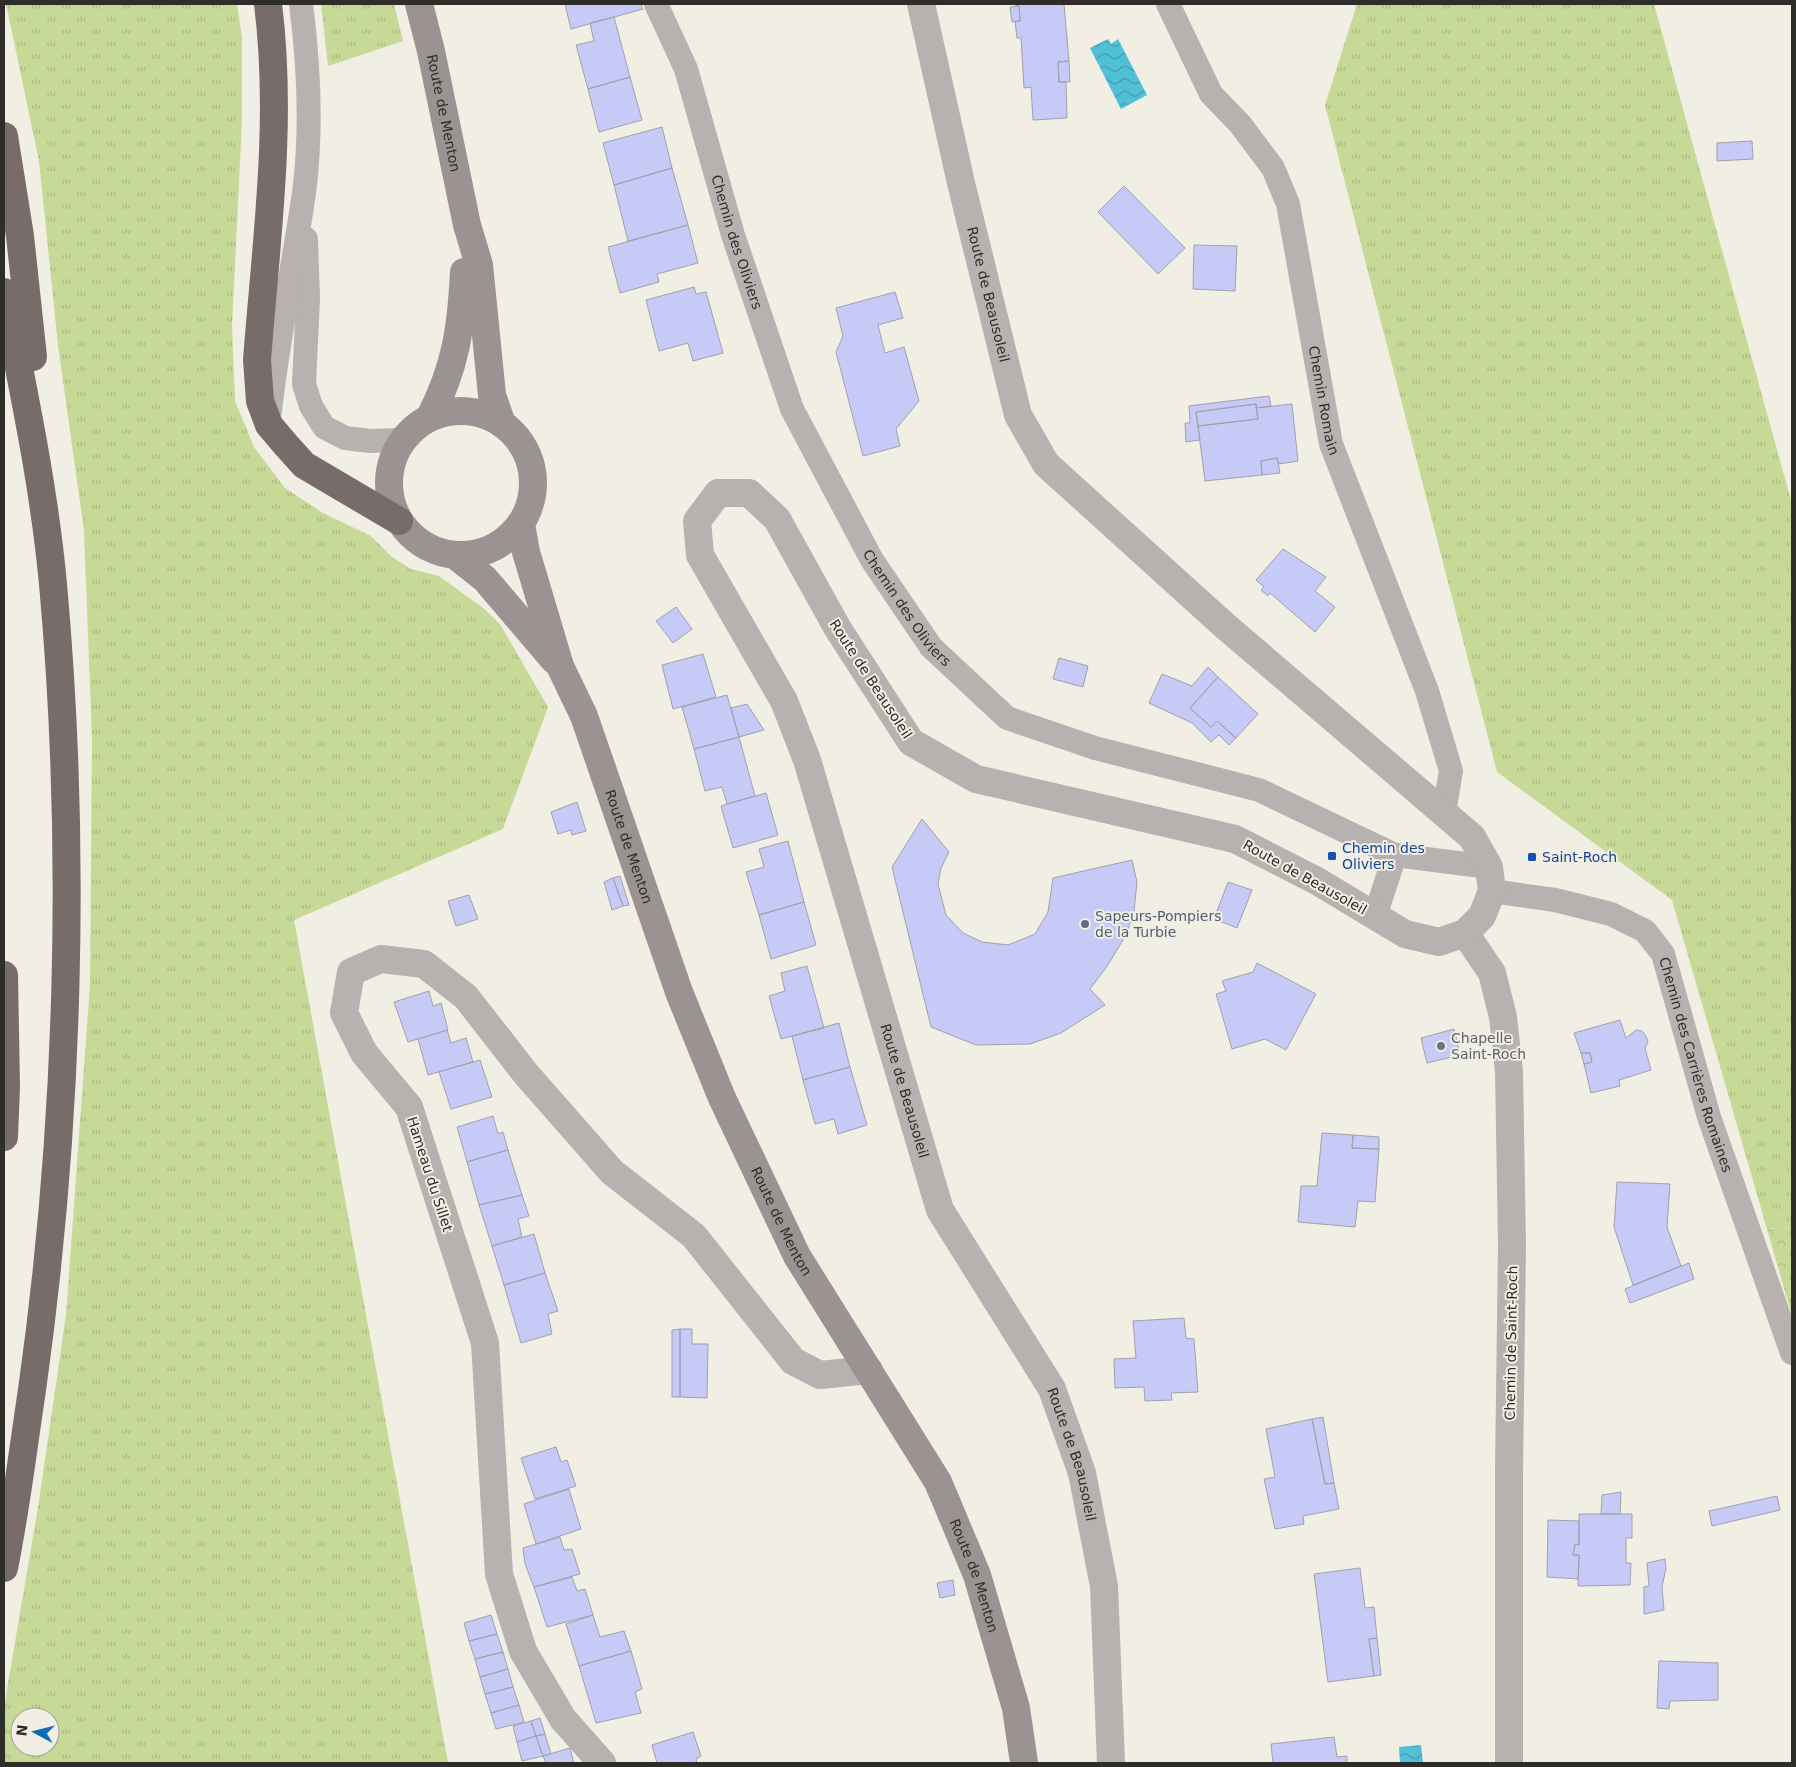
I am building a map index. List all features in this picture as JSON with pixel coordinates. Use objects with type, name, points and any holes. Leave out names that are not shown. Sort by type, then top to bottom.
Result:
[{"type":"highway","points":[[268,4],[272,38],[275,107],[257,360],[260,401],[269,424],[304,465],[399,521]]},
{"type":"highway","points":[[4,136],[20,236],[33,360],[38,464]]},
{"type":"highway","points":[[4,292],[38,464],[53,582],[62,696],[66,883],[64,1021],[53,1203],[43,1308],[4,1568]]},
{"type":"highway","points":[[4,975],[6,1086],[4,1137]]},
{"type":"main road","name":"Route de Menton","points":[[419,4],[431,52],[467,225],[479,265],[492,395],[502,424]]},
{"type":"main road","name":"Route de Menton","points":[[430,417],[442,393],[458,346],[467,225]]},
{"type":"main road","points":[[457,411],[481,414],[502,424],[519,440],[530,461],[533,485],[529,508],[521,524],[503,544],[479,554],[456,556],[434,550],[414,538],[399,521],[390,500],[389,479],[393,458],[403,440],[418,424],[430,417],[457,411]]},
{"type":"main road","name":"Route de Menton","points":[[521,524],[526,552],[560,666],[584,716],[653,922],[722,1098],[797,1256],[938,1482],[977,1575],[1016,1708],[1024,1763]]},
{"type":"main road","name":"Route de Menton","points":[[456,556],[485,579],[560,666]]},
{"type":"street","name":"Route de Beausoleil","points":[[921,4],[961,183],[1018,415],[1046,464],[1224,625],[1359,743],[1472,837],[1491,879],[1482,916],[1465,933],[1439,942],[1406,934],[1317,881],[1235,839],[976,779],[911,742],[838,629],[777,519],[749,493],[718,494],[697,521],[700,555],[784,701],[807,760],[940,1210],[1052,1389],[1082,1473],[1104,1586],[1111,1763]]},
{"type":"street","name":"Chemin de Saint-Roch","points":[[1465,933],[1492,974],[1503,1017],[1509,1071],[1512,1245],[1509,1471],[1509,1763]]},
{"type":"street","name":"Hameau du Sillet","points":[[602,1763],[563,1719],[522,1651],[499,1574],[485,1343],[409,1107],[364,1052],[344,1013],[350,972],[381,959],[424,964],[466,997],[526,1074],[612,1172],[694,1236],[793,1361],[820,1374],[869,1370]]},
{"type":"lane","points":[[300,4],[306,39],[309,115],[304,192],[308,299],[304,384],[311,406],[324,427],[344,438],[370,441],[403,440]]},
{"type":"lane","name":"Chemin des Oliviers","points":[[656,4],[686,69],[733,235],[792,409],[872,560],[931,647],[1007,718],[1096,748],[1259,790],[1395,856],[1491,879]]},
{"type":"lane","name":"Chemin Romain","points":[[1168,4],[1211,94],[1240,124],[1273,168],[1288,204],[1331,444],[1428,690],[1451,771],[1444,812]]},
{"type":"lane","points":[[269,424],[276,357],[304,192]]},
{"type":"lane","points":[[1376,916],[1395,856]]},
{"type":"lane","name":"Chemin des Carrières Romaines","points":[[1491,879],[1555,900],[1611,914],[1645,931],[1663,954],[1709,1117],[1792,1353]]},
{"type":"green space","points":[[6,4],[237,4],[242,37],[242,121],[232,326],[235,401],[254,447],[285,488],[323,513],[371,536],[392,557],[411,569],[439,576],[483,608],[500,624],[548,707],[503,829],[294,920],[448,1763],[4,1763],[4,1707],[39,1501],[66,1315],[90,984],[92,740],[84,531],[58,345],[39,161]]},
{"type":"green space","points":[[321,4],[394,4],[403,41],[328,66]]},
{"type":"green space","points":[[1357,4],[1654,4],[1792,504],[1792,1227],[1767,1229],[1672,900],[1497,772],[1325,105]]},
{"type":"green space","points":[[1792,1227],[1792,1316],[1767,1229]]},
{"type":"water","points":[[1108,39],[1111,44],[1118,39],[1147,95],[1121,109],[1090,48]]},
{"type":"water","points":[[1421,1745],[1423,1763],[1400,1763],[1399,1747]]},
{"type":"building","points":[[565,4],[640,4],[643,9],[571,29]]},
{"type":"building","points":[[1016,4],[1064,4],[1069,61],[1058,62],[1059,82],[1066,82],[1067,118],[1033,120],[1031,87],[1024,88],[1021,38],[1017,38],[1015,21],[1020,21],[1019,6],[1016,6]]},
{"type":"building","points":[[1019,6],[1020,21],[1012,22],[1010,7]]},
{"type":"building","points":[[614,17],[630,77],[588,89],[576,45],[594,41],[590,23]]},
{"type":"building","points":[[1069,61],[1070,82],[1059,82],[1058,62]]},
{"type":"building","points":[[630,77],[642,120],[599,132],[588,89]]},
{"type":"building","points":[[662,127],[672,168],[614,185],[603,143]]},
{"type":"building","points":[[1752,141],[1753,159],[1717,161],[1717,143]]},
{"type":"building","points":[[672,168],[688,225],[628,241],[614,185]]},
{"type":"building","points":[[1124,186],[1185,248],[1158,274],[1098,212]]},
{"type":"building","points":[[688,225],[698,263],[657,274],[659,282],[620,293],[608,247]]},
{"type":"building","points":[[1194,245],[1237,246],[1235,291],[1193,289]]},
{"type":"building","points":[[694,287],[696,294],[706,292],[723,353],[693,361],[688,343],[659,351],[646,300]]},
{"type":"building","points":[[895,292],[903,318],[878,325],[885,353],[904,347],[919,401],[896,429],[900,446],[863,456],[836,352],[843,336],[836,308]]},
{"type":"building","points":[[1269,396],[1271,406],[1256,408],[1256,404],[1196,412],[1200,440],[1186,442],[1185,423],[1190,423],[1189,406]]},
{"type":"building","points":[[1256,404],[1258,419],[1198,426],[1196,412]]},
{"type":"building","points":[[1292,404],[1298,461],[1279,464],[1277,458],[1261,461],[1262,475],[1205,481],[1198,426],[1258,419],[1256,408]]},
{"type":"building","points":[[1277,458],[1280,473],[1262,475],[1261,461]]},
{"type":"building","points":[[1283,549],[1326,577],[1315,591],[1335,607],[1315,632],[1270,593],[1268,596],[1261,590],[1264,587],[1256,580]]},
{"type":"building","points":[[676,607],[692,629],[673,643],[656,621]]},
{"type":"building","points":[[703,654],[716,697],[673,709],[662,665]]},
{"type":"building","points":[[1059,658],[1088,666],[1083,687],[1053,679]]},
{"type":"building","points":[[1208,667],[1218,677],[1190,708],[1211,727],[1217,721],[1236,738],[1229,745],[1219,735],[1211,742],[1192,723],[1149,703],[1162,674],[1192,686]]},
{"type":"building","points":[[1218,677],[1258,714],[1236,738],[1217,721],[1211,727],[1190,708]]},
{"type":"building","points":[[727,695],[739,737],[694,749],[682,707]]},
{"type":"building","points":[[747,704],[764,730],[739,737],[731,708]]},
{"type":"building","points":[[739,737],[755,796],[727,804],[722,787],[705,791],[694,749]]},
{"type":"building","points":[[766,793],[778,835],[733,848],[721,806]]},
{"type":"building","points":[[577,802],[586,831],[572,835],[571,830],[558,834],[551,812]]},
{"type":"building","name":"Sapeurs-Pompiers de la Turbie","points":[[922,819],[949,852],[941,868],[938,884],[946,915],[963,933],[982,942],[1008,945],[1035,934],[1048,912],[1053,878],[1132,860],[1137,882],[1134,911],[1127,933],[1108,965],[1090,989],[1105,1005],[1061,1033],[1030,1044],[976,1045],[931,1027],[892,867]]},
{"type":"building","points":[[788,841],[804,902],[759,915],[746,872],[764,867],[759,849]]},
{"type":"building","points":[[620,876],[629,905],[623,906],[613,878]]},
{"type":"building","points":[[613,878],[623,906],[612,910],[604,882]]},
{"type":"building","points":[[1228,882],[1252,890],[1237,928],[1214,919]]},
{"type":"building","points":[[469,895],[478,919],[456,926],[448,901]]},
{"type":"building","points":[[804,902],[816,945],[771,959],[759,915]]},
{"type":"building","points":[[1257,963],[1316,994],[1286,1050],[1265,1039],[1232,1049],[1216,994],[1226,991],[1222,981],[1253,972]]},
{"type":"building","points":[[807,966],[824,1028],[781,1039],[769,996],[785,991],[781,973]]},
{"type":"building","points":[[429,991],[433,1006],[441,1003],[448,1030],[408,1042],[394,1002]]},
{"type":"building","points":[[1620,1020],[1626,1038],[1636,1030],[1642,1031],[1646,1036],[1648,1042],[1645,1048],[1651,1070],[1619,1080],[1620,1086],[1591,1093],[1584,1064],[1592,1062],[1590,1053],[1581,1053],[1574,1033]]},
{"type":"building","points":[[839,1023],[850,1067],[803,1080],[792,1036]]},
{"type":"building","name":"Chapelle Saint-Roch","points":[[1454,1029],[1460,1055],[1427,1063],[1421,1038]]},
{"type":"building","points":[[447,1030],[451,1043],[466,1038],[473,1062],[428,1075],[418,1039]]},
{"type":"building","points":[[1581,1053],[1590,1053],[1592,1062],[1584,1064]]},
{"type":"building","points":[[480,1060],[492,1097],[451,1109],[439,1072]]},
{"type":"building","points":[[850,1067],[867,1125],[838,1134],[834,1119],[815,1124],[803,1080]]},
{"type":"building","points":[[493,1116],[498,1134],[503,1132],[508,1150],[467,1162],[457,1127]]},
{"type":"building","points":[[1322,1133],[1353,1135],[1352,1148],[1379,1149],[1375,1202],[1358,1201],[1355,1227],[1298,1222],[1301,1186],[1317,1186]]},
{"type":"building","points":[[1353,1135],[1379,1137],[1379,1149],[1352,1148]]},
{"type":"building","points":[[508,1150],[522,1195],[479,1205],[467,1162]]},
{"type":"building","points":[[1617,1182],[1670,1184],[1667,1227],[1681,1266],[1633,1285],[1614,1227]]},
{"type":"building","points":[[522,1195],[529,1216],[518,1219],[522,1237],[492,1246],[479,1205]]},
{"type":"building","points":[[534,1234],[545,1273],[504,1285],[492,1246]]},
{"type":"building","points":[[1689,1263],[1694,1279],[1630,1303],[1625,1289]]},
{"type":"building","points":[[545,1273],[558,1311],[548,1314],[552,1334],[521,1343],[504,1285]]},
{"type":"building","points":[[1184,1318],[1186,1338],[1194,1339],[1198,1392],[1171,1393],[1172,1400],[1145,1401],[1144,1387],[1115,1388],[1114,1359],[1136,1358],[1133,1321]]},
{"type":"building","points":[[680,1329],[680,1397],[672,1397],[672,1330]]},
{"type":"building","points":[[680,1329],[692,1329],[692,1344],[708,1344],[707,1398],[680,1397]]},
{"type":"building","points":[[1323,1417],[1334,1483],[1325,1484],[1312,1419]]},
{"type":"building","points":[[1312,1419],[1325,1484],[1334,1483],[1339,1509],[1303,1516],[1304,1524],[1275,1529],[1264,1479],[1275,1477],[1266,1429]]},
{"type":"building","points":[[556,1447],[561,1462],[567,1460],[576,1486],[535,1499],[521,1458]]},
{"type":"building","points":[[569,1489],[581,1529],[536,1544],[524,1504]]},
{"type":"building","points":[[1621,1492],[1620,1514],[1601,1514],[1602,1495]]},
{"type":"building","points":[[1777,1496],[1780,1510],[1712,1526],[1709,1511]]},
{"type":"building","points":[[1579,1514],[1632,1514],[1632,1538],[1626,1538],[1626,1563],[1631,1563],[1630,1585],[1578,1586],[1579,1555],[1573,1555],[1575,1544],[1579,1545]]},
{"type":"building","points":[[1548,1520],[1579,1521],[1579,1545],[1575,1544],[1573,1555],[1579,1555],[1578,1579],[1547,1577]]},
{"type":"building","points":[[560,1537],[564,1550],[572,1549],[580,1574],[534,1587],[525,1564],[523,1548]]},
{"type":"building","points":[[1665,1559],[1666,1568],[1662,1587],[1664,1610],[1644,1614],[1644,1587],[1649,1586],[1647,1563]]},
{"type":"building","points":[[1360,1568],[1365,1608],[1374,1607],[1377,1638],[1369,1639],[1374,1676],[1328,1682],[1314,1574]]},
{"type":"building","points":[[572,1577],[577,1591],[585,1589],[593,1615],[547,1627],[534,1587]]},
{"type":"building","points":[[953,1580],[955,1595],[940,1598],[937,1583]]},
{"type":"building","points":[[491,1615],[497,1634],[469,1641],[464,1623]]},
{"type":"building","points":[[593,1615],[600,1637],[624,1631],[631,1651],[579,1666],[566,1624]]},
{"type":"building","points":[[497,1634],[503,1652],[475,1659],[469,1641]]},
{"type":"building","points":[[1377,1638],[1381,1675],[1374,1676],[1369,1639]]},
{"type":"building","points":[[631,1651],[642,1689],[635,1692],[641,1713],[596,1723],[579,1666]]},
{"type":"building","points":[[503,1652],[508,1669],[480,1677],[475,1659]]},
{"type":"building","points":[[1659,1661],[1718,1663],[1718,1700],[1670,1701],[1669,1709],[1657,1708]]},
{"type":"building","points":[[508,1669],[513,1687],[485,1694],[480,1677]]},
{"type":"building","points":[[513,1687],[519,1705],[491,1713],[485,1694]]},
{"type":"building","points":[[519,1705],[524,1722],[496,1729],[491,1713]]},
{"type":"building","points":[[540,1718],[545,1734],[536,1736],[531,1721]]},
{"type":"building","points":[[531,1721],[536,1736],[517,1742],[513,1726]]},
{"type":"building","points":[[693,1732],[701,1756],[696,1759],[697,1763],[657,1763],[652,1745]]},
{"type":"building","points":[[545,1734],[551,1754],[543,1756],[536,1736]]},
{"type":"building","points":[[536,1736],[543,1756],[522,1761],[517,1742]]},
{"type":"building","points":[[1334,1737],[1337,1757],[1347,1756],[1347,1763],[1273,1763],[1271,1744]]},
{"type":"building","points":[[570,1748],[574,1763],[546,1763],[543,1756]]},
{"type":"place","name":"Chemin des Oliviers","points":[[1332,856]]},
{"type":"place","name":"Saint-Roch","points":[[1532,857]]},
{"type":"place","name":"Sapeurs-Pompiers de la Turbie","points":[[1085,924]]},
{"type":"place","name":"Chapelle Saint-Roch","points":[[1441,1046]]}]
